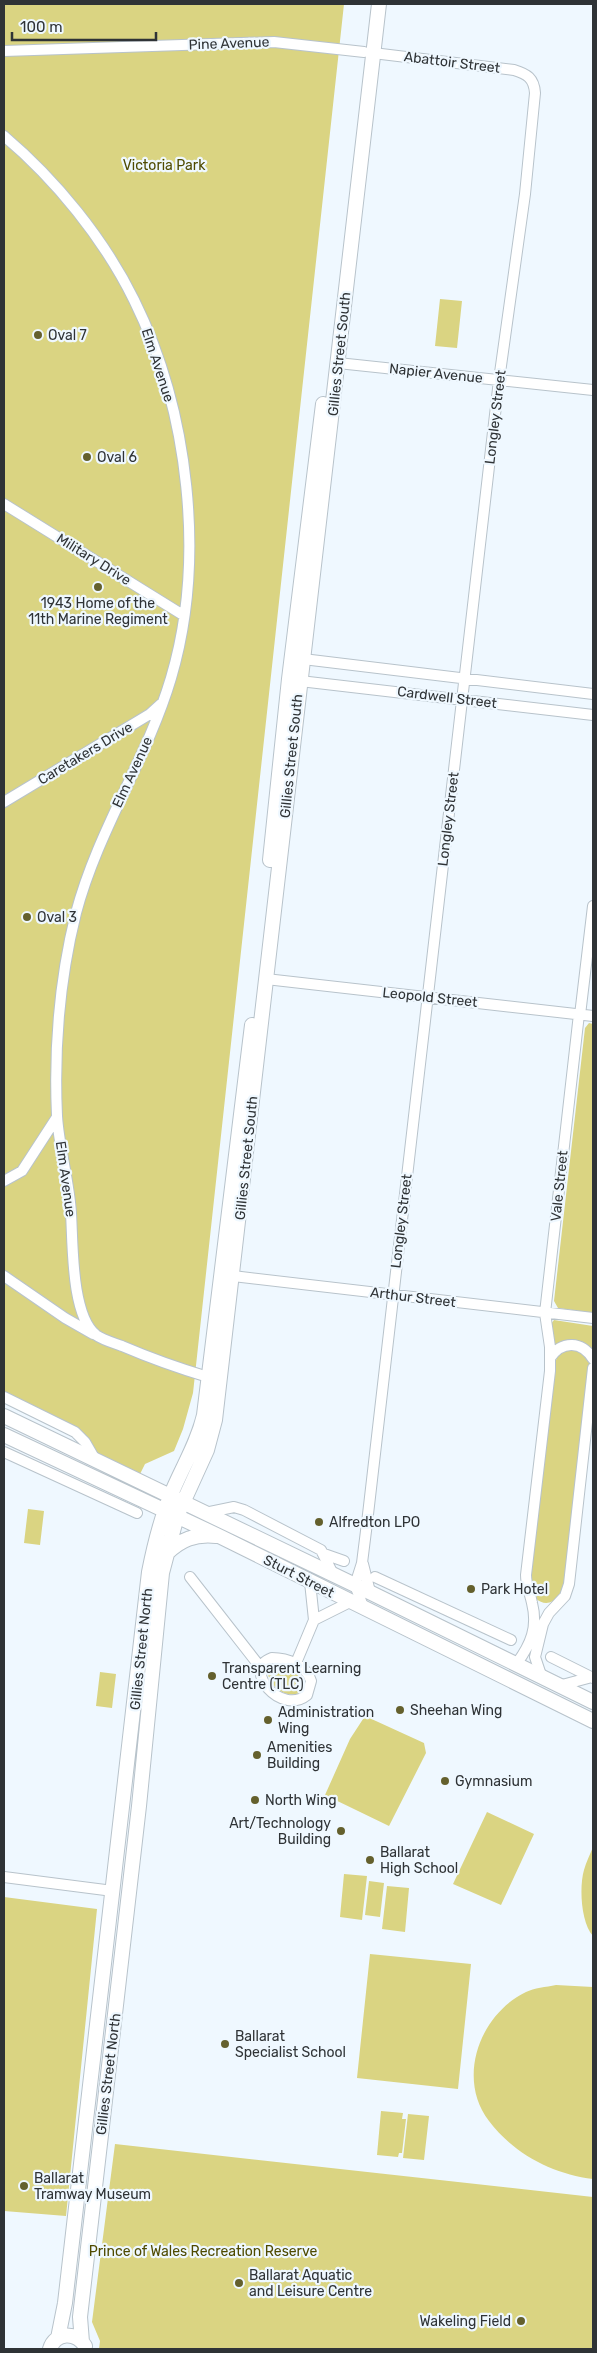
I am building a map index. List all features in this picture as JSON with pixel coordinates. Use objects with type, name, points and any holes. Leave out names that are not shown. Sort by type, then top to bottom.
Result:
[{"type":"main road","name":"Gillies Street South","points":[[369,53],[370,4]]},
{"type":"main road","name":"Gillies Street South","points":[[176,1499],[207,1450],[214,1430],[226,1276],[262,978],[294,680],[369,53],[379,4]]},
{"type":"main road","name":"Gillies Street South","points":[[176,1499],[199,1434],[226,1276]]},
{"type":"main road","name":"Sturt Street","points":[[4,1416],[517,1663],[593,1702]]},
{"type":"main road","name":"Sturt Street","points":[[4,1435],[221,1537],[593,1720]]},
{"type":"main road","name":"Gillies Street North","points":[[54,2344],[65,2303],[149,1572],[154,1545],[171,1513],[176,1499]]},
{"type":"main road","name":"Gillies Street North","points":[[84,2346],[80,2317],[139,1806],[158,1604],[171,1513]]},
{"type":"main road","points":[[165,1555],[182,1540],[221,1537]]},
{"type":"main road","points":[[123,1804],[139,1806]]},
{"type":"main road","points":[[85,2135],[102,2120]]},
{"type":"main road","points":[[54,2344],[71,2335],[84,2346]]},
{"type":"street","name":"Pine Avenue","points":[[4,51],[274,42],[369,53]]},
{"type":"street","name":"Abattoir Street","points":[[369,53],[508,68],[529,76]]},
{"type":"street","name":"Longley Street","points":[[355,1585],[362,1563],[499,380],[525,194],[535,93],[529,76]]},
{"type":"street","name":"Elm Avenue","points":[[4,136],[51,182],[87,226],[124,282],[153,346],[173,412],[184,471],[188,550],[183,615],[175,664],[149,736],[96,853],[77,910],[68,951],[60,1014],[57,1117],[71,1208],[75,1284],[86,1319],[97,1335]]},
{"type":"street","name":"Napier Avenue","points":[[333,362],[593,390]]},
{"type":"street","name":"Military Drive","points":[[4,504],[183,615]]},
{"type":"street","name":"Cardwell Street","points":[[297,659],[593,694]]},
{"type":"street","name":"Cardwell Street","points":[[294,680],[593,715]]},
{"type":"street","name":"Caretakers Drive","points":[[4,802],[150,714],[163,701]]},
{"type":"street","name":"Vale Street","points":[[517,1663],[533,1634],[535,1621],[526,1575],[550,1358],[545,1313],[593,906]]},
{"type":"street","name":"Leopold Street","points":[[262,978],[593,1016]]},
{"type":"street","points":[[4,1181],[22,1171],[57,1117]]},
{"type":"street","points":[[4,1276],[65,1318],[97,1335],[140,1354],[208,1377]]},
{"type":"street","name":"Arthur Street","points":[[226,1276],[593,1318]]},
{"type":"street","points":[[550,1358],[560,1348],[572,1344],[584,1348],[593,1359]]},
{"type":"street","points":[[541,1676],[536,1663],[536,1652],[546,1618],[567,1591],[593,1368]]},
{"type":"street","name":"Sturt Street","points":[[4,1397],[78,1435],[96,1461]]},
{"type":"street","points":[[4,1452],[137,1514]]},
{"type":"street","points":[[205,1513],[230,1508],[241,1509],[318,1548],[324,1554],[344,1561]]},
{"type":"street","name":"Sturt Street","points":[[324,1554],[332,1574]]},
{"type":"street","name":"Longley Street","points":[[362,1563],[375,1595]]},
{"type":"street","points":[[190,1577],[261,1668]]},
{"type":"street","points":[[374,1577],[511,1640]]},
{"type":"street","points":[[296,1663],[314,1620],[310,1582]]},
{"type":"street","points":[[355,1585],[364,1609]]},
{"type":"street","points":[[375,1595],[409,1592]]},
{"type":"street","points":[[532,1601],[543,1608],[558,1604]]},
{"type":"street","points":[[314,1620],[350,1602]]},
{"type":"street","points":[[489,1630],[491,1651]]},
{"type":"street","points":[[551,1657],[593,1677]]},
{"type":"street","points":[[272,1658],[296,1663],[308,1674],[311,1685],[307,1694],[296,1700],[282,1698],[269,1691],[261,1677],[261,1668],[264,1663],[272,1658]]},
{"type":"street","points":[[562,1685],[593,1677]]},
{"type":"street","points":[[4,1877],[113,1891]]},
{"type":"green space","name":"Victoria Park","points":[[4,4],[344,4],[193,1393],[183,1429],[174,1451],[145,1464],[140,1474],[97,1453],[88,1439],[4,1393]]},
{"type":"green space","points":[[440,299],[462,301],[457,348],[435,346]]},
{"type":"green space","points":[[589,1023],[593,1024],[593,1313],[558,1308],[554,1301],[585,1028]]},
{"type":"green space","points":[[554,1320],[593,1326],[593,1350],[575,1341],[565,1341],[555,1346],[551,1324]]},
{"type":"green space","points":[[570,1349],[583,1354],[590,1366],[565,1582],[558,1597],[545,1603],[535,1598],[530,1583],[553,1366],[559,1354]]},
{"type":"green space","points":[[28,1509],[44,1511],[40,1545],[24,1543]]},
{"type":"green space","points":[[275,1663],[295,1667],[306,1677],[306,1689],[300,1693],[288,1694],[277,1689],[267,1672],[269,1666]]},
{"type":"green space","points":[[100,1672],[116,1674],[112,1708],[96,1706]]},
{"type":"green space","points":[[365,1716],[424,1743],[426,1753],[389,1826],[325,1795],[350,1739]]},
{"type":"green space","points":[[487,1812],[534,1834],[501,1905],[453,1884]]},
{"type":"green space","points":[[593,1847],[593,1936],[586,1923],[581,1895],[582,1877]]},
{"type":"green space","points":[[344,1874],[367,1876],[362,1920],[340,1917]]},
{"type":"green space","points":[[369,1881],[384,1883],[380,1917],[365,1915]]},
{"type":"green space","points":[[387,1886],[409,1888],[405,1932],[382,1929]]},
{"type":"green space","points":[[4,1897],[97,1909],[66,2216],[4,2211]]},
{"type":"green space","points":[[370,1954],[471,1964],[458,2089],[357,2078]]},
{"type":"green space","points":[[556,1985],[593,1987],[593,2179],[549,2167],[522,2153],[499,2133],[489,2121],[479,2104],[474,2086],[474,2067],[478,2049],[485,2031],[496,2015],[510,2002],[526,1992]]},
{"type":"green space","points":[[381,2111],[403,2113],[402,2119],[406,2119],[402,2153],[399,2153],[398,2157],[377,2155]]},
{"type":"green space","points":[[408,2114],[429,2116],[424,2160],[403,2158]]},
{"type":"green space","name":"Prince of Wales Recreation Reserve","points":[[115,2144],[593,2197],[593,2349],[99,2349],[100,2341],[92,2322]]},
{"type":"place","name":"Oval 7","points":[[38,335]]},
{"type":"place","name":"Oval 6","points":[[87,457]]},
{"type":"place","name":"1943 Home of the 11th Marine Regiment","points":[[98,587]]},
{"type":"place","name":"Oval 3","points":[[27,917]]},
{"type":"place","name":"Alfredton LPO","points":[[319,1522]]},
{"type":"place","name":"Park Hotel","points":[[471,1589]]},
{"type":"place","name":"Transparent Learning Centre (TLC)","points":[[212,1676]]},
{"type":"place","name":"Sheehan Wing","points":[[400,1710]]},
{"type":"place","name":"Administration Wing","points":[[268,1720]]},
{"type":"place","name":"Amenities Building","points":[[257,1755]]},
{"type":"place","name":"Gymnasium","points":[[445,1781]]},
{"type":"place","name":"North Wing","points":[[255,1800]]},
{"type":"place","name":"Art/Technology Building","points":[[341,1831]]},
{"type":"place","name":"Ballarat High School","points":[[370,1860]]},
{"type":"place","name":"Ballarat Specialist School","points":[[225,2044]]},
{"type":"place","name":"Ballarat Tramway Museum","points":[[24,2186]]},
{"type":"place","name":"Ballarat Aquatic and Leisure Centre","points":[[239,2283]]},
{"type":"place","name":"Wakeling Field","points":[[521,2321]]}]
